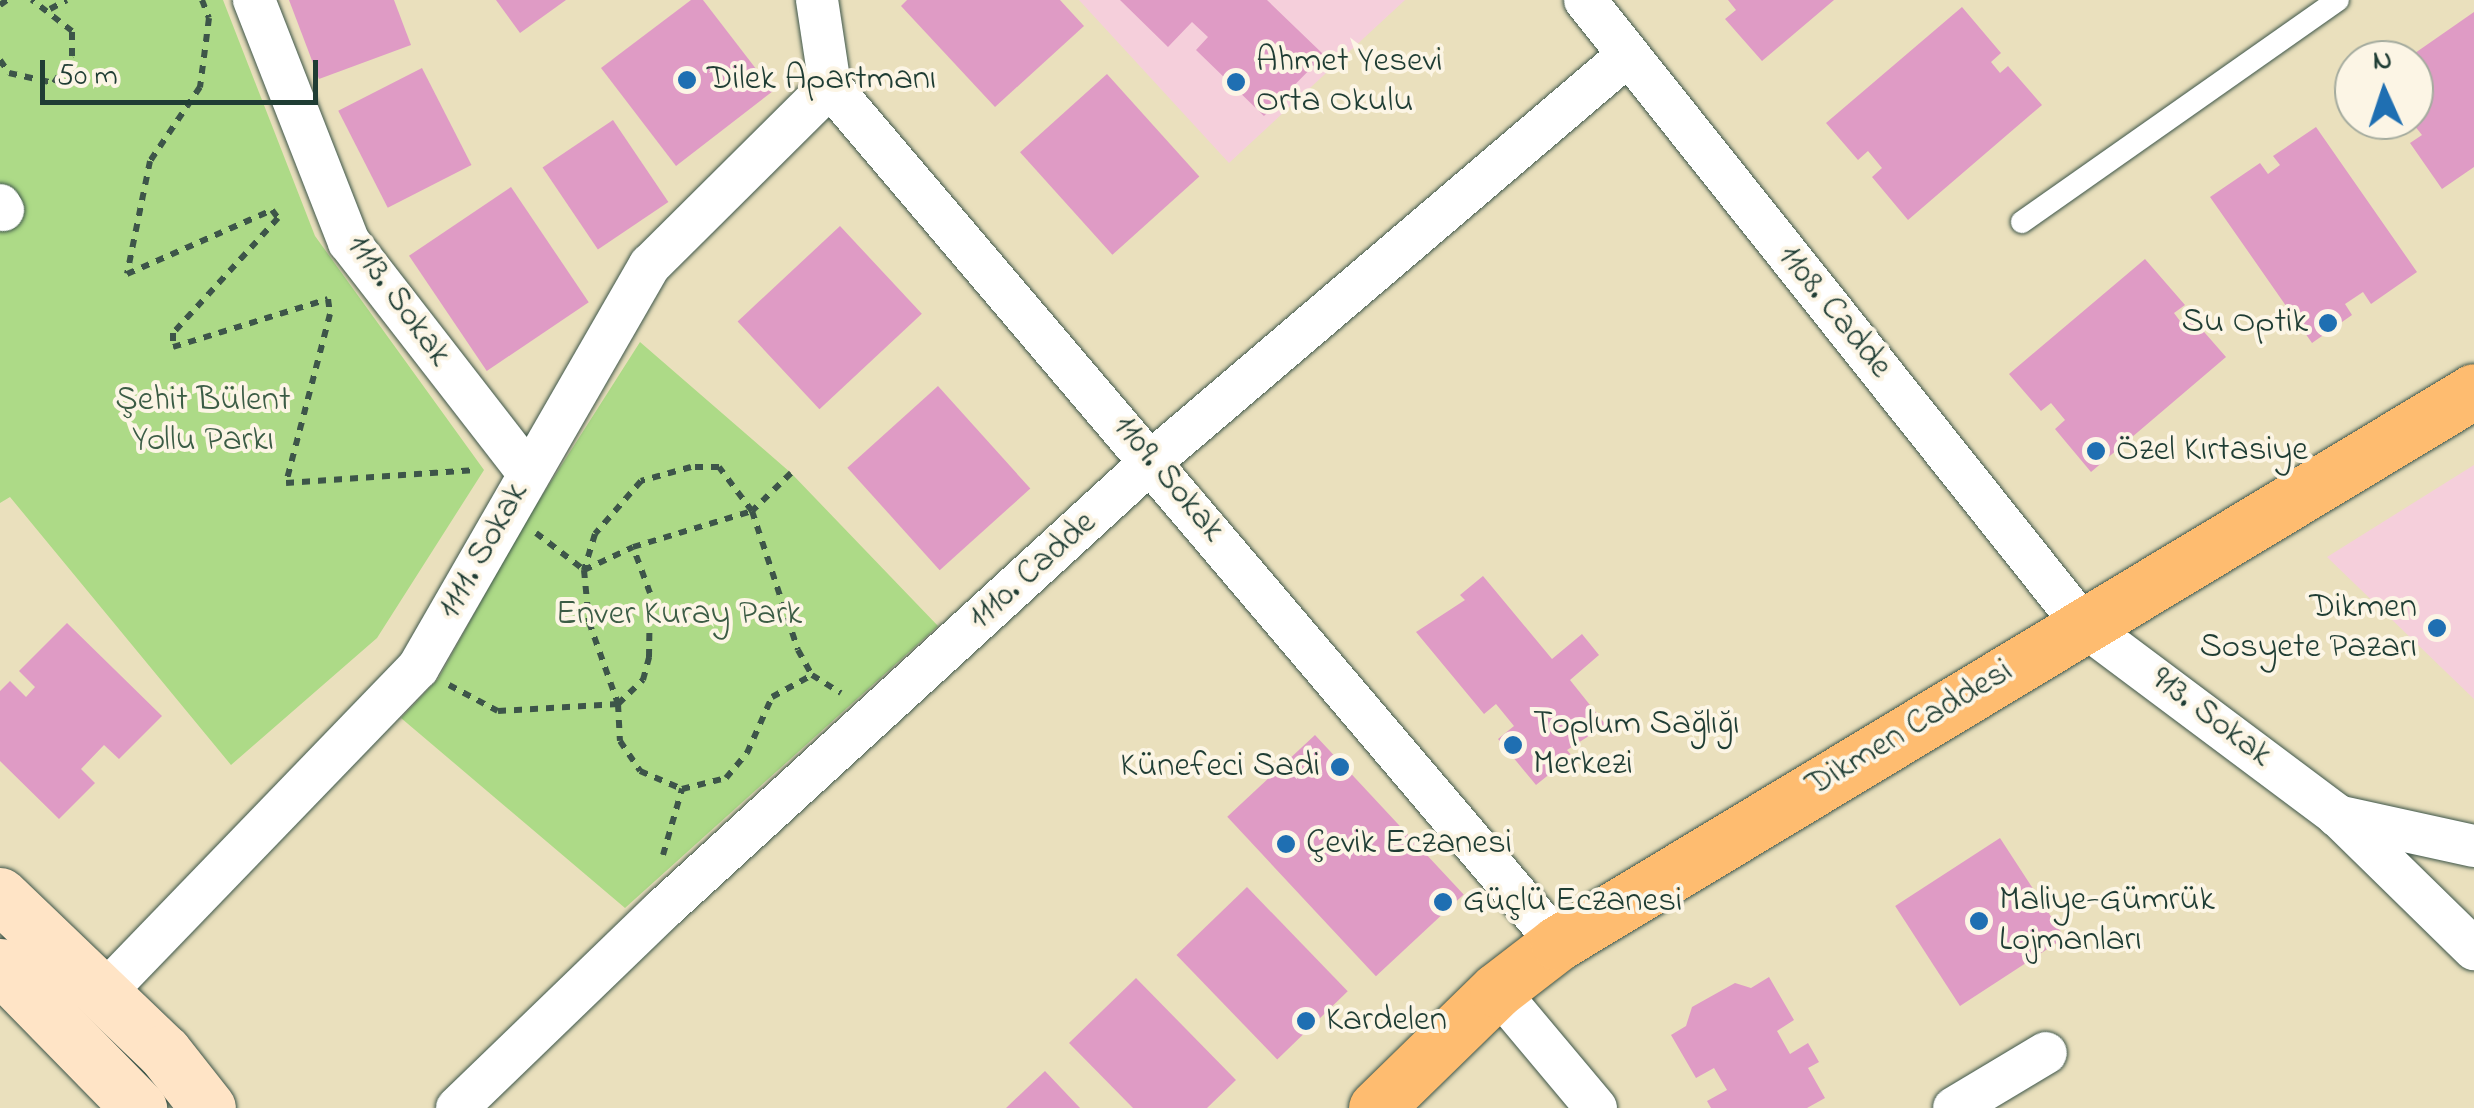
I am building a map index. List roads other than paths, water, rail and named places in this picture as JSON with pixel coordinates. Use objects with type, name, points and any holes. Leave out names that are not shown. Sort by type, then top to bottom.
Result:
[{"type":"main road","name":"Dikmen Caddesi","points":[[1376,1108],[1497,990],[1558,943],[2474,392]]},
{"type":"main road","points":[[0,895],[105,992],[208,1108]]},
{"type":"main road","points":[[0,966],[139,1108]]},
{"type":"street","name":"1113. Sokak","points":[[254,0],[349,242],[528,473]]},
{"type":"street","points":[[817,0],[830,86]]},
{"type":"street","name":"1108. Cadde","points":[[1585,0],[2083,624]]},
{"type":"street","name":"1110. Cadde","points":[[457,1108],[1153,460],[1628,55]]},
{"type":"street","name":"1111. Sokak","points":[[105,992],[418,668],[650,265],[830,86]]},
{"type":"street","name":"1109. Sokak","points":[[830,86],[1153,460],[1558,943]]},
{"type":"street","name":"913. Sokak","points":[[2083,624],[2337,816],[2474,950]]},
{"type":"street","name":"913. Sokak","points":[[2337,816],[2474,846]]},
{"type":"street","points":[[1497,990],[1596,1108]]},
{"type":"street","points":[[1954,1108],[2046,1053]]},
{"type":"lane","points":[[2022,222],[2338,0]]},
{"type":"place","name":"Dilek Apartmanı","points":[[687,80]]},
{"type":"place","name":"Ahmet Yesevi Orta Okulu","points":[[1236,82]]},
{"type":"place","name":"Su Optik","points":[[2328,323]]},
{"type":"place","name":"Özel Kırtasiye","points":[[2096,451]]},
{"type":"place","name":"Dikmen Sosyete Pazarı","points":[[2437,628]]},
{"type":"place","name":"Toplum Sağlığı Merkezi","points":[[1513,745]]},
{"type":"place","name":"Künefeci Sadi","points":[[1340,767]]},
{"type":"place","name":"Çevik Eczanesi","points":[[1286,844]]},
{"type":"place","name":"Güçlü Eczanesi","points":[[1443,902]]},
{"type":"place","name":"Maliye-Gümrük Lojmanları","points":[[1979,921]]},
{"type":"place","name":"Kardelen","points":[[1306,1021]]},
{"type":"park label","name":"Şehit Bülent Yollu Parkı","points":[[203,421]]},
{"type":"park label","name":"Enver Kuray Park","points":[[679,615]]}]
